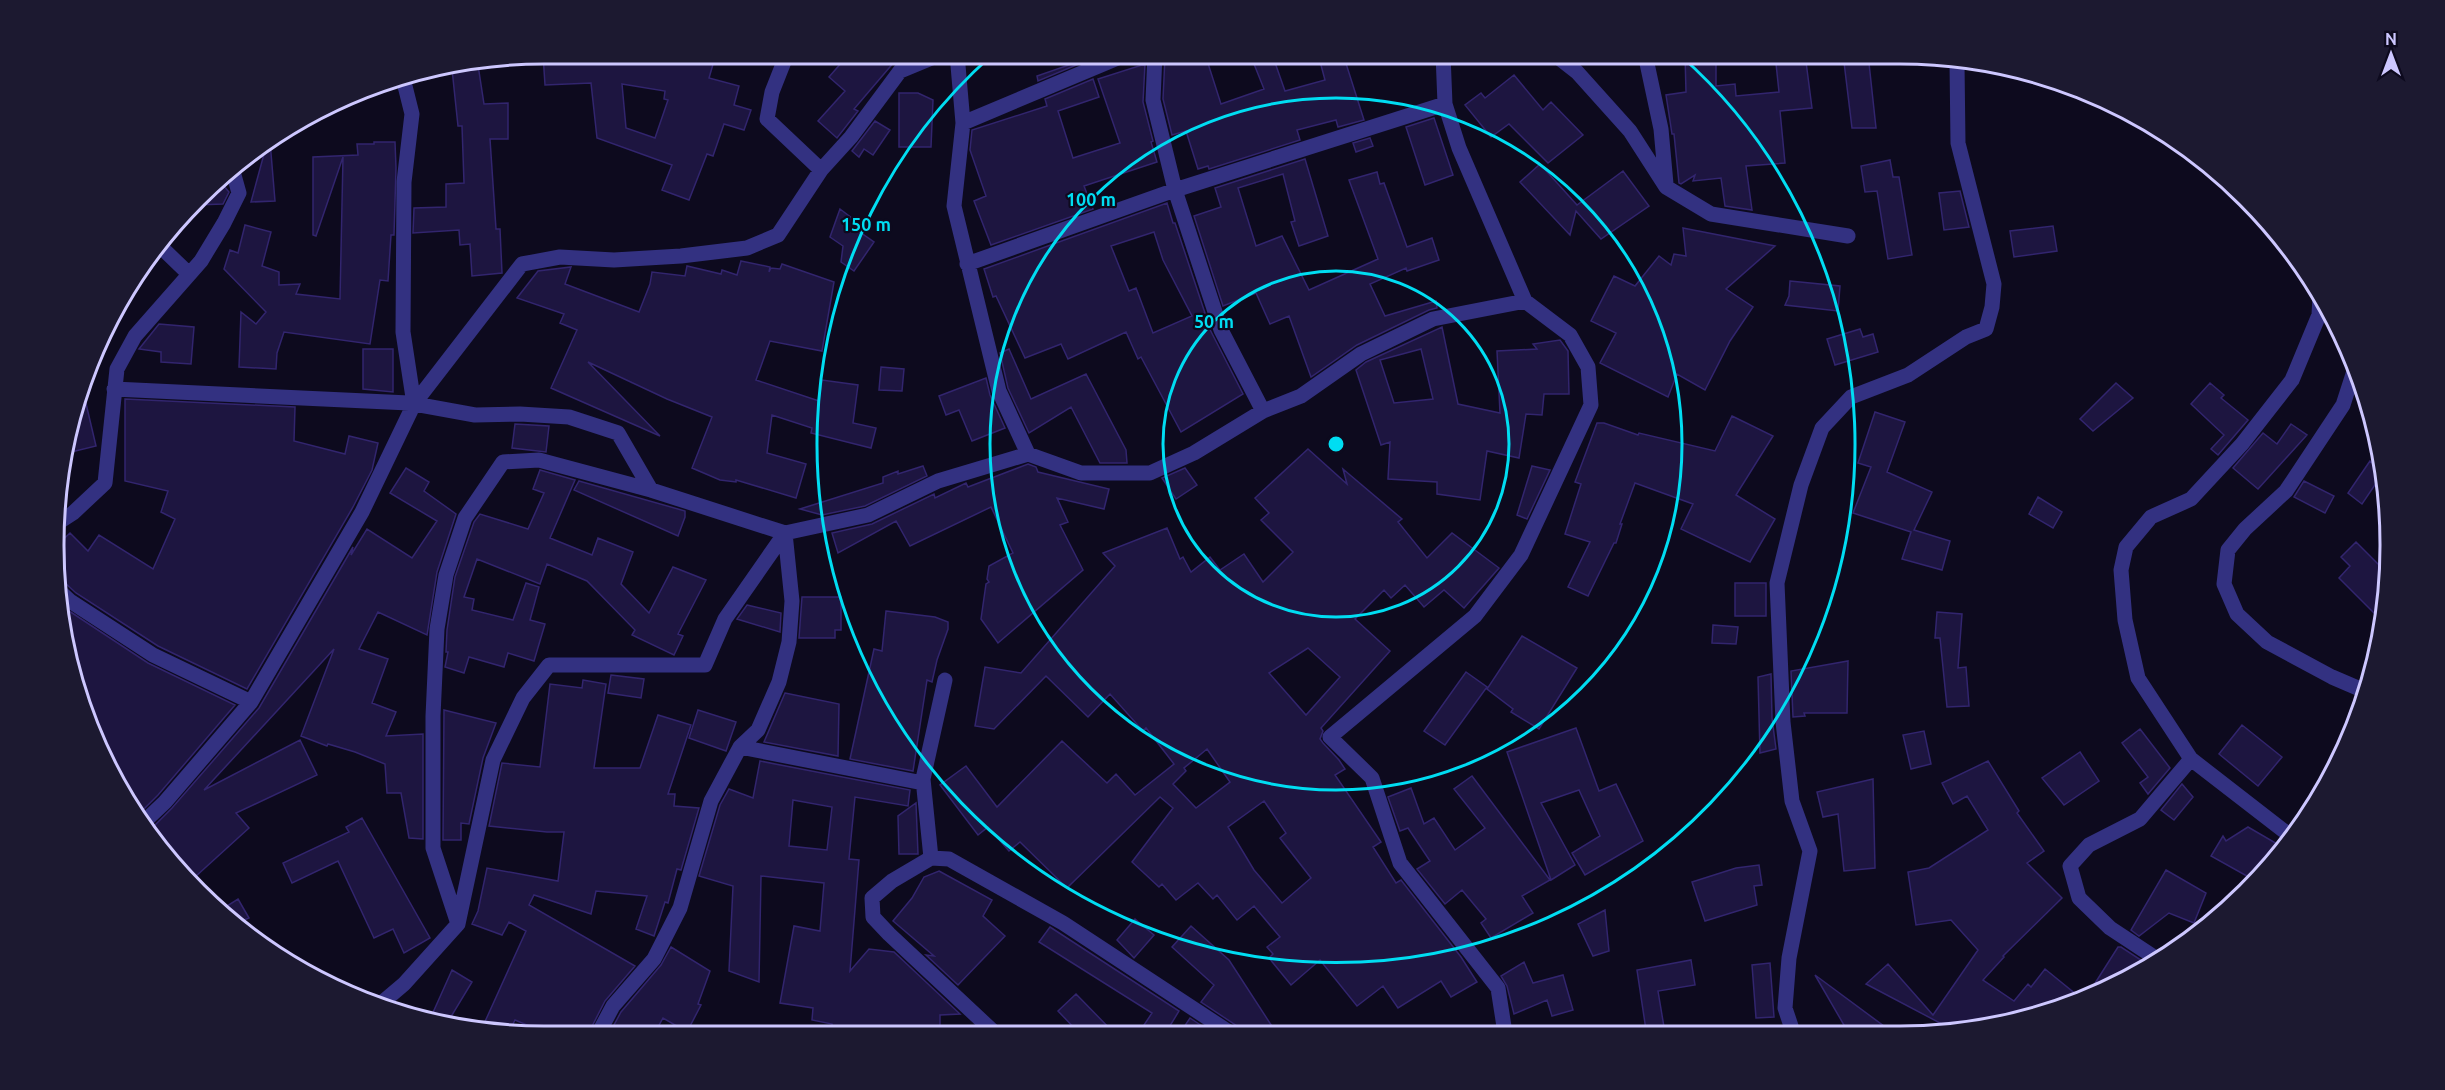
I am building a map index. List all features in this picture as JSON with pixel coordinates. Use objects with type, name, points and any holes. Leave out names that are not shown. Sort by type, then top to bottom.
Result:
[{"type":"street","points":[[783,64],[771,92],[767,119],[821,170]]},
{"type":"street","points":[[149,817],[165,802],[251,702],[362,512],[414,404],[522,264],[560,257],[614,260],[681,256],[747,248],[778,235],[821,170],[850,138],[900,72],[918,64]]},
{"type":"street","points":[[958,64],[963,123],[954,206],[999,391],[1028,454]]},
{"type":"street","points":[[963,123],[1103,64]]},
{"type":"street","points":[[1155,64],[1153,100],[1174,190],[1221,330],[1263,411]]},
{"type":"street","points":[[1443,64],[1445,104],[1459,148],[1525,301],[1570,335],[1588,367],[1591,405],[1521,555],[1475,616],[1330,737],[1372,778],[1400,863],[1498,988],[1504,1026]]},
{"type":"street","points":[[1567,64],[1577,72],[1630,131],[1666,187],[1711,214],[1848,236]]},
{"type":"street","points":[[1647,64],[1661,129],[1666,187]]},
{"type":"street","points":[[1791,1026],[1785,1008],[1789,958],[1810,851],[1792,801],[1783,722],[1777,583],[1801,485],[1822,428],[1851,397],[1908,375],[1966,337],[1986,328],[1992,308],[1994,284],[1958,143],[1957,68]]},
{"type":"street","points":[[405,86],[412,114],[404,182],[403,332],[414,404]]},
{"type":"street","points":[[967,264],[1174,190],[1445,104]]},
{"type":"street","points":[[66,518],[105,483],[117,369],[135,336],[201,261],[239,193],[235,178]]},
{"type":"street","points":[[165,251],[189,274]]},
{"type":"street","points":[[458,924],[433,849],[433,717],[437,629],[444,586],[465,519],[503,462],[539,460],[651,490],[784,533],[868,515],[938,481],[1028,454],[1081,473],[1150,473],[1194,453],[1263,411],[1300,396],[1362,354],[1433,319],[1525,301]]},
{"type":"street","points":[[2285,832],[2191,759],[2138,678],[2125,620],[2121,570],[2126,547],[2151,517],[2191,499],[2242,444],[2292,380],[2319,311]]},
{"type":"street","points":[[2351,380],[2343,405],[2286,491],[2245,529],[2228,550],[2224,584],[2237,614],[2267,642],[2332,677],[2358,688]]},
{"type":"street","points":[[114,389],[414,404],[476,414],[569,417],[618,433],[651,490]]},
{"type":"street","points":[[602,1026],[613,1006],[654,959],[680,908],[711,801],[740,747],[758,730],[779,682],[789,642],[792,601],[784,533]]},
{"type":"street","points":[[387,998],[404,984],[458,924],[493,760],[523,698],[549,665],[705,665],[725,619],[784,533]]},
{"type":"street","points":[[68,599],[153,655],[251,702]]},
{"type":"street","points":[[930,858],[923,783],[945,680]]},
{"type":"street","points":[[740,747],[923,783]]},
{"type":"street","points":[[2151,955],[2110,928],[2079,898],[2070,866],[2089,845],[2140,819],[2191,759]]},
{"type":"street","points":[[987,1026],[873,917],[872,898],[892,881],[930,858],[949,859],[1063,922],[1220,1026]]},
{"type":"building","points":[[544,64],[713,64],[709,78],[739,86],[734,105],[751,110],[744,130],[724,124],[713,156],[707,154],[689,200],[662,190],[672,165],[597,138],[591,83],[545,85]],"holes":[[[622,84],[665,91],[664,99],[668,100],[655,138],[626,128]]]},
{"type":"building","points":[[840,64],[892,64],[854,109],[858,111],[837,138],[818,121],[845,91],[829,77]]},
{"type":"building","points":[[1072,64],[1079,64],[1038,81],[1037,76]]},
{"type":"building","points":[[1145,64],[1143,102],[1157,162],[1084,186],[1093,209],[991,245],[974,201],[986,196],[970,150],[972,130],[1047,106],[1045,99],[1093,79],[1099,97],[1058,111],[1073,158],[1120,143],[1098,79]]},
{"type":"building","points":[[1165,64],[1208,64],[1221,104],[1264,89],[1254,64],[1276,64],[1285,91],[1325,80],[1321,64],[1346,64],[1364,120],[1338,127],[1336,120],[1297,130],[1300,140],[1209,169],[1208,166],[1198,169],[1186,131],[1172,135],[1163,99]]},
{"type":"building","points":[[1685,64],[1716,64],[1716,86],[1735,84],[1736,96],[1779,92],[1776,64],[1806,64],[1812,108],[1780,111],[1785,163],[1746,166],[1752,210],[1725,206],[1721,178],[1693,181],[1695,175],[1679,183],[1674,134],[1672,134],[1666,95],[1686,92]]},
{"type":"building","points":[[1844,64],[1869,64],[1876,128],[1852,128]]},
{"type":"building","points":[[479,70],[484,104],[508,103],[508,139],[490,139],[496,229],[500,229],[502,273],[472,276],[470,244],[460,245],[459,230],[413,233],[414,208],[446,207],[446,184],[464,183],[462,126],[458,126],[453,74]]},
{"type":"building","points":[[1514,75],[1543,110],[1551,102],[1583,135],[1548,163],[1509,124],[1491,137],[1465,105],[1481,93],[1485,98]]},
{"type":"building","points":[[899,93],[918,93],[933,100],[931,147],[899,147]]},
{"type":"building","points":[[1434,118],[1453,175],[1425,185],[1406,127]]},
{"type":"building","points":[[875,121],[890,130],[873,155],[864,149],[859,157],[852,151]]},
{"type":"building","points":[[1370,138],[1373,146],[1356,152],[1353,143]]},
{"type":"building","points":[[374,142],[395,142],[396,168],[394,235],[391,235],[388,281],[380,280],[370,344],[284,332],[277,353],[276,369],[239,367],[241,312],[256,324],[266,312],[224,269],[230,250],[238,253],[245,225],[271,232],[262,266],[279,272],[279,285],[300,284],[296,294],[340,299],[343,157],[316,236],[313,235],[313,157],[358,155],[357,144],[374,144]]},
{"type":"building","points":[[271,150],[275,201],[251,202],[264,156]]},
{"type":"building","points":[[1305,159],[1328,236],[1299,246],[1291,222],[1295,221],[1283,174],[1238,188],[1256,246],[1282,236],[1309,290],[1378,259],[1349,180],[1377,172],[1380,184],[1384,183],[1407,247],[1432,238],[1439,260],[1407,271],[1406,268],[1370,284],[1385,316],[1436,301],[1437,308],[1357,345],[1311,377],[1289,316],[1270,324],[1256,293],[1223,306],[1194,216],[1221,207],[1215,188]]},
{"type":"building","points":[[1890,160],[1893,177],[1899,177],[1912,255],[1888,259],[1877,191],[1865,192],[1861,166]]},
{"type":"building","points":[[1540,164],[1577,205],[1623,171],[1649,206],[1601,239],[1576,211],[1570,235],[1520,182]]},
{"type":"building","points":[[225,187],[229,192],[223,204],[205,205]]},
{"type":"building","points":[[1960,191],[1969,227],[1944,230],[1939,193]]},
{"type":"building","points":[[1167,203],[1205,313],[1202,314],[1243,394],[1181,432],[1141,357],[1138,359],[1126,332],[1068,359],[1061,344],[1025,358],[996,296],[993,297],[984,269]],"holes":[[[1154,232],[1163,260],[1192,316],[1153,333],[1136,288],[1129,291],[1111,246]]]},
{"type":"building","points":[[840,209],[861,225],[857,230],[874,242],[854,271],[841,262],[843,246],[830,237]]},
{"type":"building","points":[[2053,226],[2057,251],[2014,257],[2010,231]]},
{"type":"building","points":[[1683,228],[1775,246],[1726,289],[1753,307],[1730,341],[1705,390],[1677,374],[1668,397],[1600,363],[1616,333],[1591,321],[1614,276],[1635,286],[1659,256],[1671,265],[1674,254],[1686,256]]},
{"type":"building","points":[[741,261],[770,267],[769,272],[771,268],[780,269],[782,264],[834,282],[822,351],[770,341],[756,380],[819,401],[822,380],[858,385],[853,423],[876,428],[871,448],[811,433],[812,428],[772,415],[767,453],[806,464],[796,498],[736,480],[736,482],[720,480],[692,468],[712,417],[588,362],[660,436],[551,388],[577,330],[560,323],[564,314],[517,298],[538,271],[571,267],[565,284],[639,312],[650,284],[652,272],[685,276],[687,266],[721,274],[722,270],[737,275]]},
{"type":"building","points":[[1790,281],[1840,286],[1838,311],[1785,305],[1789,296]]},
{"type":"building","points":[[159,324],[194,327],[191,364],[161,362],[161,352],[139,349]]},
{"type":"building","points":[[1442,327],[1458,404],[1500,413],[1497,351],[1537,349],[1533,344],[1560,340],[1568,351],[1569,394],[1544,394],[1542,415],[1526,414],[1519,458],[1487,451],[1480,500],[1437,494],[1437,482],[1388,479],[1390,442],[1381,445],[1356,370],[1366,362]],"holes":[[[1421,349],[1433,399],[1394,403],[1380,360]]]},
{"type":"building","points":[[1860,329],[1863,337],[1873,334],[1878,352],[1835,365],[1827,339]]},
{"type":"building","points":[[363,349],[393,349],[393,392],[363,389]]},
{"type":"building","points":[[1009,349],[1031,399],[1086,374],[1126,450],[1127,463],[1100,463],[1071,407],[1029,433],[1008,388],[1000,353]]},
{"type":"building","points":[[881,367],[904,369],[902,391],[879,390]]},
{"type":"building","points":[[986,378],[990,395],[1005,428],[972,441],[959,410],[946,415],[939,396]]},
{"type":"building","points":[[2116,383],[2133,398],[2093,431],[2080,419]]},
{"type":"building","points":[[2210,383],[2224,395],[2221,398],[2248,420],[2218,455],[2211,449],[2224,435],[2191,404]]},
{"type":"building","points":[[125,399],[295,407],[294,441],[345,454],[349,436],[378,443],[372,470],[353,507],[247,689],[158,646],[76,593],[67,585],[64,545],[64,538],[70,533],[88,551],[99,535],[153,569],[175,519],[161,512],[168,491],[125,481]]},
{"type":"building","points":[[86,404],[96,446],[74,451]]},
{"type":"building","points":[[1875,412],[1905,422],[1887,472],[1932,492],[1914,530],[1950,541],[1942,570],[1902,559],[1911,532],[1853,513],[1871,467],[1858,463]]},
{"type":"building","points":[[1732,416],[1773,436],[1736,495],[1775,519],[1750,562],[1681,529],[1693,504],[1635,483],[1620,524],[1622,524],[1616,543],[1588,596],[1568,587],[1590,542],[1565,534],[1581,484],[1575,482],[1597,423],[1604,423],[1638,435],[1639,433],[1715,451]]},
{"type":"building","points":[[515,424],[549,426],[546,452],[512,448]]},
{"type":"building","points":[[2291,424],[2307,435],[2258,489],[2233,468],[2263,433],[2277,444]]},
{"type":"building","points":[[1308,449],[1347,484],[1343,469],[1402,519],[1398,522],[1427,558],[1452,533],[1499,568],[1464,608],[1444,590],[1424,607],[1405,585],[1391,598],[1384,590],[1355,619],[1390,651],[1321,728],[1323,731],[1320,739],[1345,769],[1335,775],[1381,842],[1373,847],[1396,883],[1401,880],[1461,957],[1477,982],[1451,997],[1441,981],[1398,1008],[1383,986],[1357,1006],[1320,960],[1291,985],[1269,958],[1273,954],[1267,947],[1280,937],[1254,906],[1237,920],[1217,895],[1213,899],[1198,883],[1176,900],[1162,884],[1159,887],[1132,862],[1173,808],[1160,797],[1067,888],[1020,842],[1009,851],[988,827],[978,835],[940,785],[966,766],[997,807],[1062,741],[1107,783],[1116,774],[1135,795],[1174,764],[1146,728],[1143,731],[1110,694],[1088,717],[1046,676],[994,729],[975,726],[985,667],[1021,673],[1115,566],[1103,553],[1167,528],[1180,559],[1183,557],[1191,572],[1210,557],[1220,570],[1244,554],[1263,582],[1293,552],[1261,520],[1269,513],[1255,498]],"holes":[[[1308,648],[1340,677],[1306,715],[1269,673]],[[1207,749],[1230,782],[1196,808],[1173,784],[1186,771],[1184,768]],[[1264,801],[1286,833],[1280,838],[1311,878],[1282,903],[1254,870],[1228,827]]]},
{"type":"building","points":[[2370,461],[2373,464],[2376,483],[2362,504],[2348,493]]},
{"type":"building","points":[[1028,464],[1036,467],[1038,472],[1109,489],[1104,509],[1057,498],[1068,522],[1060,525],[1083,570],[998,643],[981,619],[986,584],[989,582],[987,579],[989,566],[1013,553],[991,507],[910,546],[896,521],[838,553],[832,533],[872,524],[934,494],[935,498],[966,483],[968,487]]},
{"type":"building","points":[[923,466],[927,476],[865,506],[822,515],[800,509],[883,483],[883,477],[898,471],[898,474]]},
{"type":"building","points":[[1532,466],[1550,470],[1527,519],[1517,515]]},
{"type":"building","points":[[406,468],[429,482],[424,491],[456,514],[437,572],[427,635],[378,612],[359,649],[388,659],[372,703],[396,712],[386,736],[423,734],[423,839],[409,838],[401,793],[387,793],[385,764],[355,752],[328,744],[327,746],[301,736],[334,649],[204,790],[300,740],[317,775],[236,813],[249,828],[196,876],[155,825],[259,708],[353,547],[351,555],[367,529],[412,558],[437,521],[390,493]]},
{"type":"building","points":[[1185,468],[1197,485],[1176,499],[1162,478]]},
{"type":"building","points":[[540,470],[575,480],[550,538],[592,555],[598,538],[633,552],[621,584],[649,613],[673,567],[706,580],[678,634],[683,636],[674,655],[632,635],[635,630],[587,581],[547,564],[540,584],[477,559],[464,597],[474,599],[472,610],[513,620],[526,583],[539,587],[530,620],[545,624],[534,661],[508,653],[504,667],[469,657],[464,673],[445,667],[448,652],[446,652],[447,630],[455,577],[474,522],[480,514],[528,529],[544,493],[533,489]]},
{"type":"building","points":[[579,481],[685,511],[678,536],[574,490]]},
{"type":"building","points":[[2304,481],[2334,496],[2325,513],[2294,497]]},
{"type":"building","points":[[2038,497],[2062,512],[2053,528],[2029,514]]},
{"type":"building","points":[[2356,542],[2379,565],[2375,614],[2339,578],[2350,566],[2341,557]]},
{"type":"building","points":[[1735,583],[1766,583],[1766,616],[1735,616]]},
{"type":"building","points":[[802,597],[841,597],[841,630],[835,630],[835,638],[799,638]]},
{"type":"building","points":[[747,605],[781,613],[780,632],[737,619]]},
{"type":"building","points":[[70,611],[148,663],[235,705],[144,809],[114,758],[90,699],[81,669]]},
{"type":"building","points":[[886,611],[935,617],[948,622],[948,629],[932,682],[927,680],[913,771],[850,759],[874,649],[882,651]]},
{"type":"building","points":[[1937,612],[1962,614],[1958,668],[1966,667],[1969,706],[1947,707],[1940,638],[1935,638]]},
{"type":"building","points":[[1713,625],[1738,627],[1736,644],[1712,643]]},
{"type":"building","points":[[1522,636],[1577,668],[1539,729],[1511,712],[1513,709],[1487,689]]},
{"type":"building","points":[[1848,661],[1847,713],[1804,713],[1805,716],[1793,717],[1791,671]]},
{"type":"building","points":[[1466,672],[1487,687],[1445,745],[1424,731]]},
{"type":"building","points":[[1771,674],[1772,718],[1776,749],[1760,753],[1758,677]]},
{"type":"building","points":[[611,675],[644,679],[641,698],[608,693]]},
{"type":"building","points":[[583,680],[606,684],[594,768],[640,768],[658,715],[691,725],[668,794],[675,794],[674,806],[699,808],[681,870],[677,869],[668,903],[665,902],[654,936],[636,929],[647,896],[596,891],[591,914],[534,895],[529,905],[635,966],[605,1001],[592,1026],[526,1025],[515,1020],[513,1024],[485,1021],[526,931],[509,922],[502,935],[472,924],[478,911],[487,868],[558,881],[564,832],[489,826],[502,763],[540,767],[550,684],[582,688]]},
{"type":"building","points":[[785,693],[839,704],[838,756],[764,742]]},
{"type":"building","points":[[444,710],[496,723],[483,758],[469,824],[461,823],[461,840],[443,840]]},
{"type":"building","points":[[698,710],[736,722],[726,751],[689,738]]},
{"type":"building","points":[[2242,725],[2282,757],[2258,786],[2219,754]]},
{"type":"building","points":[[1576,728],[1599,791],[1616,784],[1643,841],[1585,875],[1572,853],[1600,836],[1579,790],[1541,803],[1575,865],[1551,880],[1507,752]]},
{"type":"building","points":[[2140,729],[2170,768],[2148,794],[2140,783],[2148,777],[2122,743]]},
{"type":"building","points":[[1924,731],[1931,764],[1911,769],[1903,735]]},
{"type":"building","points":[[2080,752],[2099,781],[2064,805],[2042,778]]},
{"type":"building","points":[[760,761],[910,790],[908,806],[855,797],[849,859],[859,860],[850,971],[869,949],[894,952],[960,1014],[940,1015],[940,1026],[832,1026],[832,1024],[812,1020],[813,1008],[780,1003],[794,926],[820,931],[824,883],[761,876],[759,982],[729,971],[733,886],[699,876],[720,805],[729,789],[753,798]],"holes":[[[793,800],[832,807],[827,850],[789,846]]]},
{"type":"building","points":[[1988,761],[2019,811],[2017,813],[2044,851],[2027,863],[2062,898],[2003,956],[1983,980],[2014,1001],[2028,984],[2031,987],[2045,969],[2074,993],[1994,1016],[1940,1023],[1866,984],[1888,964],[1933,1015],[1978,950],[1951,920],[1916,925],[1908,872],[1929,868],[1988,830],[1967,796],[1953,804],[1942,783]]},
{"type":"building","points":[[1472,776],[1550,880],[1522,896],[1533,913],[1491,938],[1481,923],[1486,919],[1462,890],[1445,904],[1417,869],[1430,861],[1408,828],[1400,831],[1388,797],[1411,788],[1424,824],[1434,818],[1455,850],[1485,828],[1454,789]]},
{"type":"building","points":[[1873,779],[1875,868],[1844,871],[1838,814],[1823,817],[1817,792]]},
{"type":"building","points":[[2182,784],[2193,797],[2174,820],[2161,810]]},
{"type":"building","points":[[916,803],[918,854],[899,854],[898,816]]},
{"type":"building","points":[[362,818],[430,938],[404,953],[393,929],[374,938],[338,861],[292,883],[283,863],[349,832],[346,827]]},
{"type":"building","points":[[2248,827],[2276,844],[2248,877],[2211,856],[2223,836],[2226,841]]},
{"type":"building","points":[[1759,865],[1762,885],[1754,886],[1757,905],[1705,921],[1692,882],[1736,868]]},
{"type":"building","points":[[2166,870],[2206,893],[2194,923],[2169,913],[2139,936],[2131,930]]},
{"type":"building","points":[[939,871],[992,900],[983,916],[1005,936],[958,985],[926,955],[934,956],[893,921],[912,898],[924,877]]},
{"type":"building","points":[[238,899],[249,918],[245,920],[228,906]]},
{"type":"building","points":[[1605,910],[1609,951],[1593,956],[1578,924]]},
{"type":"building","points":[[1135,919],[1154,935],[1134,958],[1117,940]]},
{"type":"building","points":[[1191,926],[1229,960],[1272,1026],[1237,1026],[1201,1002],[1214,985],[1172,947]]},
{"type":"building","points":[[1050,927],[1179,1011],[1170,1026],[1143,1026],[1152,1013],[1039,942]]},
{"type":"building","points":[[671,947],[710,971],[698,1004],[701,1005],[690,1026],[677,1026],[663,1018],[659,1026],[613,1026],[621,1012],[661,965]]},
{"type":"building","points":[[2118,947],[2141,960],[2113,976],[2094,984]]},
{"type":"building","points":[[1691,960],[1695,985],[1658,991],[1664,1026],[1645,1026],[1637,970]]},
{"type":"building","points":[[1524,962],[1533,983],[1563,975],[1573,1010],[1552,1016],[1547,1000],[1514,1014],[1507,986],[1501,976]]},
{"type":"building","points":[[1770,963],[1774,1017],[1756,1018],[1752,965]]},
{"type":"building","points":[[452,970],[472,982],[451,1016],[433,1012]]},
{"type":"building","points":[[1815,975],[1884,1026],[1845,1026]]},
{"type":"building","points":[[1076,994],[1107,1026],[1072,1026],[1058,1011]]},
{"type":"building","points":[[1190,1018],[1202,1026],[1185,1026]]}]
